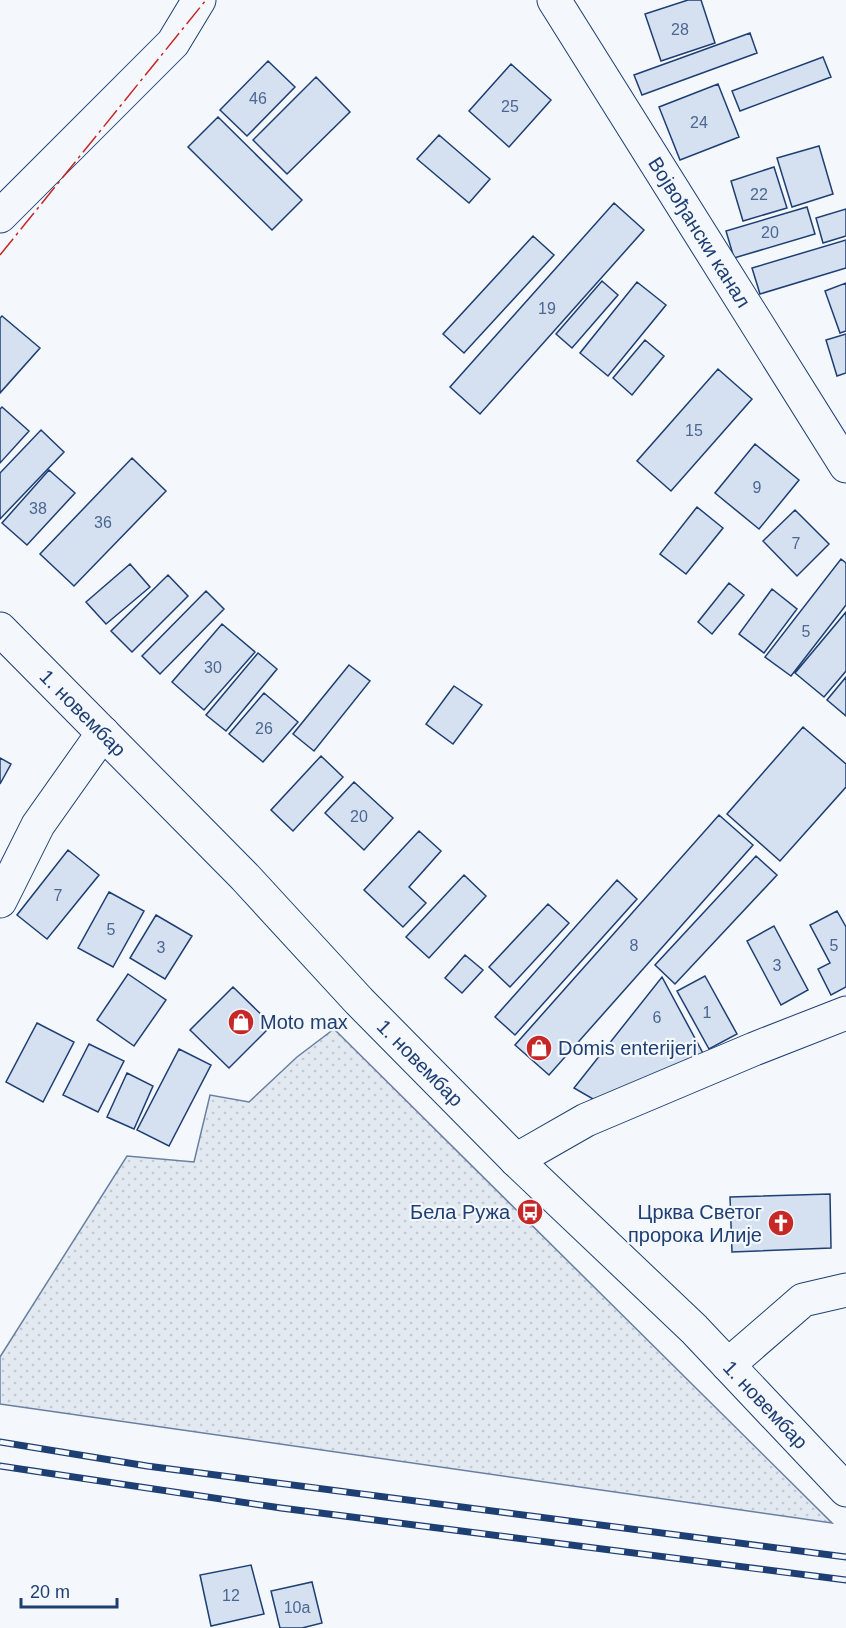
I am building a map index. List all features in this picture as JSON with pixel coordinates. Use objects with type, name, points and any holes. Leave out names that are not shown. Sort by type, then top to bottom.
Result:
[{"type":"main road","points":[[0,216],[173,43],[199,0]]},
{"type":"main road","name":"Војвођански канал","points":[[554,0],[846,466]]},
{"type":"main road","name":"1. новембар","points":[[0,629],[244,877],[359,1001],[516,1160],[694,1329],[846,1490]]},
{"type":"main road","points":[[0,901],[38,825],[103,733]]},
{"type":"main road","points":[[516,1160],[586,1120],[754,1048],[846,1013]]},
{"type":"main road","points":[[728,1365],[803,1300],[846,1290]]},
{"type":"shaded area","points":[[334,1029],[832,1523],[0,1404],[0,1357],[127,1156],[194,1162],[210,1095],[249,1102],[297,1057]]},
{"type":"building","points":[[688,0],[701,0],[715,43],[661,61],[645,14]]},
{"type":"building","points":[[750,33],[757,53],[642,95],[634,75]]},
{"type":"building","points":[[823,57],[831,77],[740,111],[732,91]]},
{"type":"building","points":[[268,61],[295,87],[247,136],[220,110]]},
{"type":"building","points":[[511,64],[551,100],[509,147],[469,111]]},
{"type":"building","points":[[316,77],[350,112],[287,174],[253,140]]},
{"type":"building","points":[[718,84],[739,137],[680,160],[659,107]]},
{"type":"building","points":[[218,117],[302,200],[272,230],[188,147]]},
{"type":"building","points":[[439,135],[490,179],[469,203],[417,159]]},
{"type":"building","points":[[819,146],[833,194],[792,207],[777,158]]},
{"type":"building","points":[[774,167],[787,208],[743,221],[731,181]]},
{"type":"building","points":[[614,203],[644,230],[480,414],[450,387]]},
{"type":"building","points":[[807,207],[815,234],[734,258],[726,231]]},
{"type":"building","points":[[846,209],[846,236],[823,243],[816,218]]},
{"type":"building","points":[[533,236],[554,255],[464,353],[443,334]]},
{"type":"building","points":[[846,240],[846,268],[760,294],[752,268]]},
{"type":"building","points":[[602,281],[618,295],[572,348],[556,334]]},
{"type":"building","points":[[637,282],[666,305],[608,376],[580,353]]},
{"type":"building","points":[[846,283],[846,331],[840,333],[825,291]]},
{"type":"building","points":[[2,316],[40,348],[0,393],[0,318]]},
{"type":"building","points":[[846,334],[846,373],[837,376],[826,340]]},
{"type":"building","points":[[645,340],[664,356],[632,395],[613,378]]},
{"type":"building","points":[[718,369],[752,399],[671,491],[637,461]]},
{"type":"building","points":[[2,407],[29,431],[0,463],[0,409]]},
{"type":"building","points":[[41,430],[64,452],[0,519],[0,473]]},
{"type":"building","points":[[755,444],[799,480],[759,529],[715,493]]},
{"type":"building","points":[[132,458],[166,491],[74,586],[40,554]]},
{"type":"building","points":[[49,470],[75,493],[27,545],[2,523]]},
{"type":"building","points":[[697,507],[723,528],[686,574],[660,554]]},
{"type":"building","points":[[795,510],[829,544],[797,576],[763,541]]},
{"type":"building","points":[[841,559],[846,563],[846,605],[791,676],[765,657]]},
{"type":"building","points":[[130,564],[150,587],[106,624],[86,602]]},
{"type":"building","points":[[168,575],[188,596],[132,652],[111,631]]},
{"type":"building","points":[[729,583],[744,595],[712,634],[698,622]]},
{"type":"building","points":[[772,589],[797,609],[764,653],[739,634]]},
{"type":"building","points":[[206,591],[224,609],[160,674],[142,656]]},
{"type":"building","points":[[846,612],[846,671],[824,697],[795,673]]},
{"type":"building","points":[[222,624],[255,652],[204,710],[172,682]]},
{"type":"building","points":[[258,653],[277,669],[226,731],[206,715]]},
{"type":"building","points":[[349,665],[370,681],[314,751],[293,734]]},
{"type":"building","points":[[846,677],[846,716],[827,700]]},
{"type":"building","points":[[454,686],[482,705],[453,744],[426,724]]},
{"type":"building","points":[[264,693],[298,722],[263,762],[229,734]]},
{"type":"building","points":[[803,727],[846,764],[846,787],[780,861],[727,814]]},
{"type":"building","points":[[321,756],[343,777],[293,831],[271,810]]},
{"type":"building","points":[[0,758],[11,764],[0,784]]},
{"type":"building","points":[[354,782],[393,818],[364,850],[325,813]]},
{"type":"building","points":[[719,815],[753,845],[549,1075],[515,1045]]},
{"type":"building","points":[[419,831],[441,851],[409,887],[426,903],[403,927],[364,890]]},
{"type":"building","points":[[68,850],[99,875],[47,939],[17,915]]},
{"type":"building","points":[[756,856],[777,875],[675,984],[655,965]]},
{"type":"building","points":[[464,875],[486,896],[429,958],[406,937]]},
{"type":"building","points":[[617,880],[637,899],[515,1035],[495,1017]]},
{"type":"building","points":[[109,892],[144,911],[113,967],[78,948]]},
{"type":"building","points":[[548,904],[569,923],[510,987],[489,967]]},
{"type":"building","points":[[837,911],[846,927],[846,987],[831,995],[818,969],[830,963],[810,925]]},
{"type":"building","points":[[156,915],[192,936],[165,979],[130,958]]},
{"type":"building","points":[[774,926],[808,990],[781,1005],[747,941]]},
{"type":"building","points":[[465,955],[483,970],[462,993],[445,978]]},
{"type":"building","points":[[128,974],[166,1000],[134,1046],[97,1020]]},
{"type":"building","points":[[705,976],[737,1034],[709,1049],[677,991]]},
{"type":"building","points":[[662,977],[705,1057],[605,1106],[574,1088]]},
{"type":"building","points":[[233,987],[272,1025],[229,1068],[190,1030]]},
{"type":"building","points":[[37,1023],[74,1042],[43,1102],[6,1082]]},
{"type":"building","points":[[89,1044],[124,1061],[98,1112],[63,1095]]},
{"type":"building","points":[[179,1049],[211,1065],[169,1146],[137,1130]]},
{"type":"building","points":[[127,1073],[153,1086],[134,1129],[107,1117]]},
{"type":"building","name":"Црква Светог пророка Илије","points":[[830,1194],[831,1248],[732,1252],[730,1197]]},
{"type":"building","points":[[251,1565],[264,1614],[211,1626],[200,1575]]},
{"type":"building","points":[[312,1582],[322,1623],[302,1628],[280,1628],[271,1591]]},
{"type":"railway","points":[[0,1442],[147,1466],[846,1557]]},
{"type":"railway","points":[[0,1466],[281,1508],[846,1580]]},
{"type":"power","points":[[0,255],[206,0]]},
{"type":"place","name":"Moto max","points":[[241,1022]]},
{"type":"place","name":"Domis enterijeri","points":[[539,1048]]},
{"type":"place","name":"Бела Ружа","points":[[530,1212]]},
{"type":"place","name":"Црква Светог пророка Илије","points":[[781,1223]]}]
